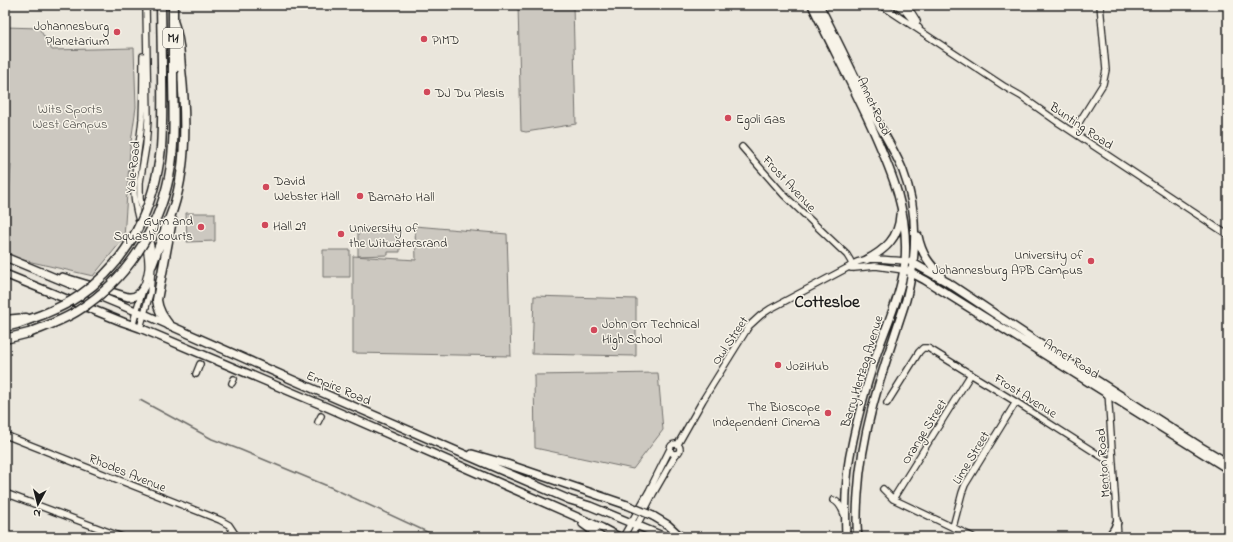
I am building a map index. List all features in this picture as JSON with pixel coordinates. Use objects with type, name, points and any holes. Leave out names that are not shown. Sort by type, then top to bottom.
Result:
[{"type":"highway","name":"M1","points":[[5,327],[41,316],[79,296],[94,284],[119,258],[139,228],[152,197],[159,165],[162,128],[161,5]]},
{"type":"highway","name":"M1","points":[[5,339],[29,333],[79,310],[109,287],[130,263],[151,230],[165,194],[171,165],[178,72],[173,5]]},
{"type":"highway","points":[[152,265],[176,200],[182,166],[184,91],[178,72]]},
{"type":"highway","points":[[169,325],[161,314],[158,300],[173,209]]},
{"type":"highway","points":[[5,320],[41,316]]},
{"type":"main road","name":"Annet Road","points":[[812,5],[832,38],[901,166],[909,190],[915,224],[913,262]]},
{"type":"main road","name":"Annet Road","points":[[819,5],[852,85],[890,168],[901,203],[905,261],[913,262],[947,282],[1109,391]]},
{"type":"main road","points":[[866,260],[884,250],[894,237],[900,221],[901,203]]},
{"type":"main road","points":[[915,224],[920,245],[927,260],[947,282]]},
{"type":"main road","name":"Empire Road","points":[[5,257],[144,314],[570,500],[590,506],[665,537]]},
{"type":"main road","name":"Barry Hertzog Avenue","points":[[846,537],[846,502],[850,451],[861,404],[879,347],[889,322],[905,261]]},
{"type":"main road","name":"Barry Hertzog Avenue","points":[[858,537],[859,484],[865,438],[877,389],[906,300],[913,262]]},
{"type":"main road","points":[[22,264],[131,298],[140,293],[145,285]]},
{"type":"main road","name":"Annet Road","points":[[903,270],[912,273],[1109,391],[1195,443],[1227,465]]},
{"type":"main road","name":"Empire Road","points":[[5,274],[137,326],[329,408],[602,528],[619,537]]},
{"type":"main road","points":[[98,288],[130,305],[134,310]]},
{"type":"main road","points":[[464,454],[475,454],[485,457],[627,505],[653,516],[668,525],[681,537]]},
{"type":"main road","points":[[572,516],[600,537]]},
{"type":"main road","points":[[1109,537],[1117,522]]},
{"type":"street","name":"Yale Road","points":[[137,326],[144,314],[150,292],[152,265],[151,247],[140,199],[140,182],[146,146],[148,120],[142,5]]},
{"type":"street","name":"Yale Road","points":[[137,326],[134,310],[145,285],[148,269],[147,257],[135,203],[134,190],[142,120],[146,5]]},
{"type":"street","name":"Bunting Road","points":[[881,5],[1021,96],[1228,235]]},
{"type":"street","name":"Bunting Road","points":[[885,5],[904,17],[924,33]]},
{"type":"street","name":"Bunting Road","points":[[896,5],[905,12],[924,33]]},
{"type":"street","name":"Bunting Road","points":[[903,5],[912,13],[924,33]]},
{"type":"street","points":[[1073,132],[1103,84],[1106,70],[1100,5]]},
{"type":"street","name":"Frost Avenue","points":[[742,147],[784,195],[847,255],[852,266]]},
{"type":"street","name":"Owl Street","points":[[678,444],[702,400],[749,326],[761,315],[866,260],[881,259],[905,261]]},
{"type":"street","name":"Owl Street","points":[[852,266],[876,266],[903,270]]},
{"type":"street","name":"Frost Avenue","points":[[887,403],[919,352],[925,347],[931,349],[1113,464]]},
{"type":"street","points":[[196,374],[200,364]]},
{"type":"street","name":"Orange Street","points":[[893,499],[971,374]]},
{"type":"street","name":"Menton Road","points":[[1109,391],[1118,537]]},
{"type":"street","name":"Lime Street","points":[[953,527],[965,485],[1016,402]]},
{"type":"street","points":[[318,422],[321,416]]},
{"type":"street","name":"Rhodes Avenue","points":[[5,435],[220,520],[229,525],[237,537]]},
{"type":"street","points":[[623,537],[634,524],[676,454],[679,453],[680,447],[678,444],[673,444],[670,446],[670,449],[634,524],[631,537]]},
{"type":"street","points":[[670,449],[671,452],[676,454]]},
{"type":"street","points":[[884,489],[893,499],[971,537]]},
{"type":"street","points":[[5,493],[122,537]]},
{"type":"street","points":[[833,500],[839,504],[846,516]]},
{"type":"green space","points":[[518,5],[573,5],[576,124],[526,132],[521,131]]},
{"type":"green space","name":"Wits Sports West Campus","points":[[5,27],[39,28],[52,50],[134,48],[136,107],[130,149],[124,238],[93,276],[23,260],[5,254],[11,165],[5,164]]},
{"type":"green space","name":"Gym and Squash courts","points":[[186,213],[215,213],[215,241],[187,242]]},
{"type":"green space","points":[[415,226],[507,234],[511,356],[353,353],[353,256],[416,260]]},
{"type":"green space","points":[[358,228],[400,228],[400,252],[388,252],[388,255],[358,256]]},
{"type":"green space","points":[[323,250],[350,250],[350,277],[323,277]]},
{"type":"green space","points":[[534,296],[636,299],[636,356],[532,354]]},
{"type":"green space","points":[[658,373],[663,430],[633,469],[535,448],[534,375]]},
{"type":"waterway","points":[[140,400],[212,439],[330,487],[438,537]]},
{"type":"place","name":"Johannesburg Planetarium","points":[[117,32]]},
{"type":"place","name":"PIMD","points":[[424,39]]},
{"type":"place","name":"DJ Du Plesis","points":[[427,92]]},
{"type":"place","name":"Egoli Gas","points":[[728,118]]},
{"type":"place","name":"David Webster Hall","points":[[266,187]]},
{"type":"place","name":"Barnato Hall","points":[[360,196]]},
{"type":"place","name":"Hall 29","points":[[265,225]]},
{"type":"place","name":"Gym and Squash courts","points":[[201,227]]},
{"type":"place","name":"University of the Witwatersrand","points":[[341,234]]},
{"type":"place","name":"University of Johannesburg APB Campus","points":[[1091,261]]},
{"type":"place","name":"John Orr Technical High School","points":[[594,330]]},
{"type":"place","name":"JoziHub","points":[[778,365]]},
{"type":"place","name":"The Bioscope Independent Cinema","points":[[828,413]]},
{"type":"district","name":"Cottesloe","points":[[827,301]]}]
